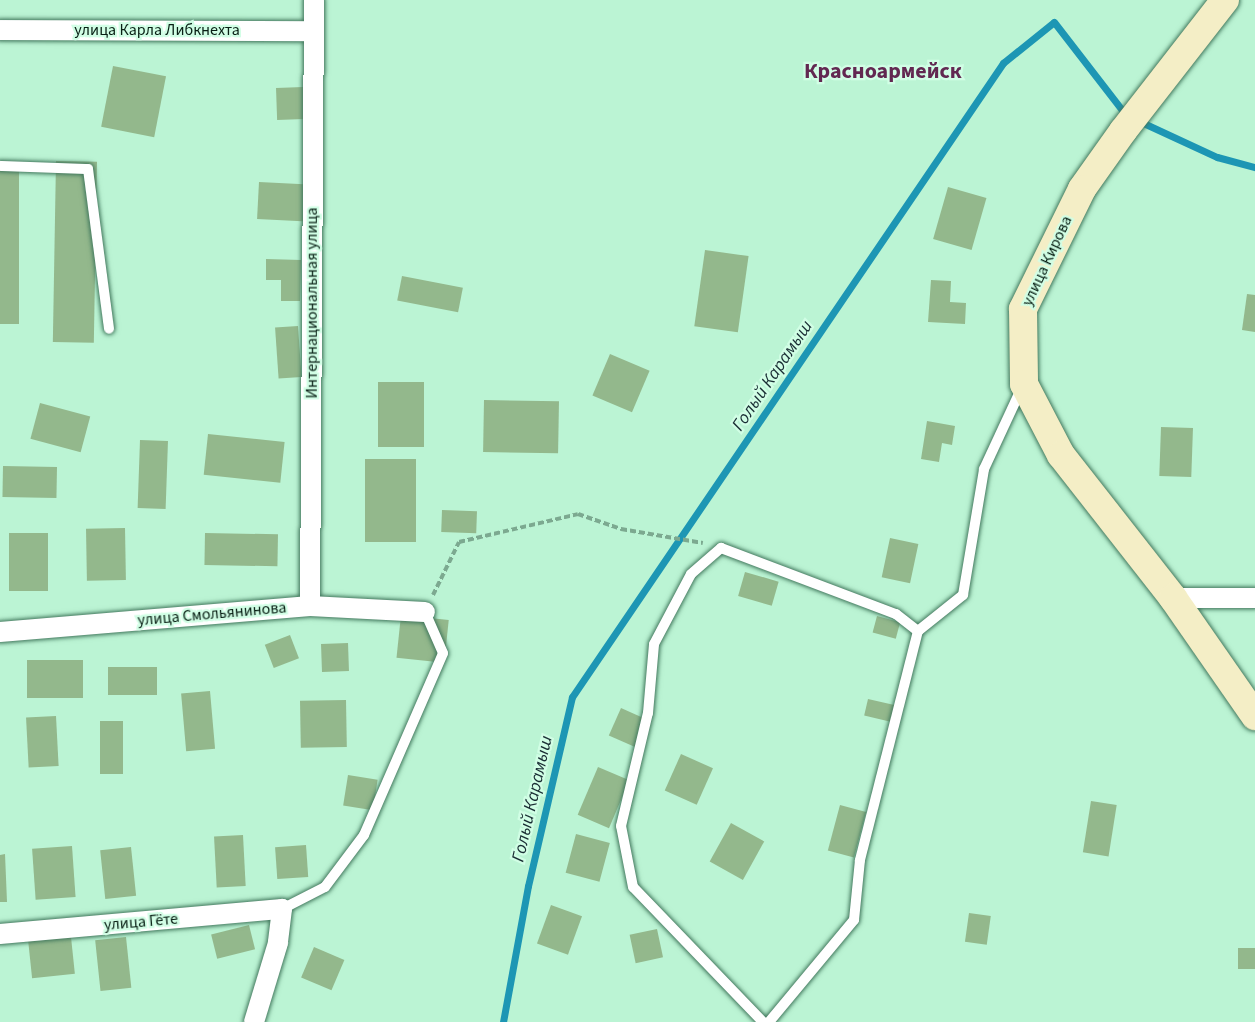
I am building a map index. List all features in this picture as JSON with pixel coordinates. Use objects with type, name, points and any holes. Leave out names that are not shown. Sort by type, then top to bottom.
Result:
[{"type":"street","name":"Интернациональная улица","points":[[310,606],[314,0]]},
{"type":"street","name":"улица Кирова","points":[[1226,0],[1123,131],[1082,189],[1023,309],[1024,384],[1061,455],[1173,598],[1255,716]]},
{"type":"street","name":"улица Карла Либкнехта","points":[[0,30],[313,31]]},
{"type":"street","points":[[1173,598],[1255,598]]},
{"type":"street","name":"улица Смольянинова","points":[[0,632],[310,606],[425,612]]},
{"type":"street","points":[[254,1022],[278,943],[282,909]]},
{"type":"street","name":"улица Гёте","points":[[0,934],[282,909]]},
{"type":"lane","points":[[0,166],[88,169],[109,329]]},
{"type":"lane","points":[[769,1022],[854,920],[860,860],[918,632],[963,595],[984,469],[1024,384]]},
{"type":"lane","points":[[763,1022],[633,887],[621,826],[648,713],[654,644],[691,574],[721,548],[896,614],[918,632]]},
{"type":"lane","points":[[282,909],[325,886],[364,835],[443,653],[425,612]]},
{"type":"path","points":[[425,612],[459,542],[578,514],[621,529],[707,543]]},
{"type":"building","points":[[113,66],[166,76],[154,137],[101,127]]},
{"type":"building","points":[[303,87],[304,119],[277,120],[276,88]]},
{"type":"building","points":[[56,161],[97,162],[94,343],[53,342]]},
{"type":"building","points":[[0,170],[19,170],[19,324],[0,324]]},
{"type":"building","points":[[259,182],[309,185],[307,222],[257,219]]},
{"type":"building","points":[[948,187],[986,198],[972,250],[933,239]]},
{"type":"building","points":[[705,250],[749,256],[738,332],[694,326]]},
{"type":"building","points":[[266,259],[301,260],[300,301],[281,301],[281,280],[266,280]]},
{"type":"building","points":[[402,276],[463,288],[458,312],[397,301]]},
{"type":"building","points":[[931,280],[951,281],[950,302],[966,303],[965,324],[928,322]]},
{"type":"building","points":[[1247,294],[1255,295],[1255,332],[1242,330]]},
{"type":"building","points":[[298,326],[302,377],[279,378],[275,328]]},
{"type":"building","points":[[610,354],[650,371],[632,412],[592,395]]},
{"type":"building","points":[[378,382],[424,382],[424,447],[378,447]]},
{"type":"building","points":[[484,400],[559,401],[558,453],[483,452]]},
{"type":"building","points":[[40,403],[90,416],[81,452],[30,439]]},
{"type":"building","points":[[927,421],[955,426],[952,445],[942,443],[939,462],[921,459]]},
{"type":"building","points":[[1161,427],[1193,428],[1191,477],[1159,476]]},
{"type":"building","points":[[208,434],[285,442],[280,483],[204,475]]},
{"type":"building","points":[[140,440],[168,441],[166,509],[138,508]]},
{"type":"building","points":[[365,459],[416,459],[416,542],[365,542]]},
{"type":"building","points":[[3,466],[57,467],[56,498],[2,497]]},
{"type":"building","points":[[442,510],[477,511],[476,533],[441,532]]},
{"type":"building","points":[[125,528],[126,580],[87,581],[86,529]]},
{"type":"building","points":[[9,533],[48,533],[48,591],[9,591]]},
{"type":"building","points":[[205,533],[278,534],[277,566],[204,565]]},
{"type":"building","points":[[890,538],[918,544],[910,583],[882,577]]},
{"type":"building","points":[[745,572],[779,582],[772,606],[738,596]]},
{"type":"building","points":[[401,615],[449,620],[444,663],[397,658]]},
{"type":"building","points":[[877,616],[900,622],[896,639],[873,632]]},
{"type":"building","points":[[290,635],[299,658],[274,668],[265,645]]},
{"type":"building","points":[[348,643],[349,671],[322,672],[321,644]]},
{"type":"building","points":[[27,660],[83,660],[83,698],[27,698]]},
{"type":"building","points":[[108,667],[157,667],[157,695],[108,695]]},
{"type":"building","points":[[210,691],[215,749],[186,751],[181,694]]},
{"type":"building","points":[[868,699],[894,705],[890,722],[864,716]]},
{"type":"building","points":[[346,700],[347,747],[301,748],[300,701]]},
{"type":"building","points":[[621,708],[648,720],[636,748],[609,735]]},
{"type":"building","points":[[56,716],[59,766],[29,768],[26,718]]},
{"type":"building","points":[[100,721],[123,721],[123,774],[100,774]]},
{"type":"building","points":[[681,754],[713,768],[697,805],[665,791]]},
{"type":"building","points":[[598,767],[629,780],[609,828],[578,815]]},
{"type":"building","points":[[348,775],[378,780],[373,810],[343,806]]},
{"type":"building","points":[[1091,801],[1117,805],[1109,856],[1083,852]]},
{"type":"building","points":[[840,805],[866,812],[854,857],[828,850]]},
{"type":"building","points":[[731,823],[764,841],[743,880],[710,861]]},
{"type":"building","points":[[576,834],[610,843],[599,882],[566,873]]},
{"type":"building","points":[[243,835],[246,886],[217,887],[214,837]]},
{"type":"building","points":[[306,845],[308,877],[277,879],[275,847]]},
{"type":"building","points":[[72,846],[76,897],[36,900],[32,849]]},
{"type":"building","points":[[131,847],[136,896],[105,899],[100,850]]},
{"type":"building","points":[[5,854],[7,902],[0,902],[0,855]]},
{"type":"building","points":[[551,905],[582,916],[568,955],[537,944]]},
{"type":"building","points":[[969,913],[991,916],[987,945],[965,942]]},
{"type":"building","points":[[249,925],[255,949],[217,959],[211,934]]},
{"type":"building","points":[[657,929],[663,957],[636,963],[630,935]]},
{"type":"building","points":[[71,937],[75,974],[32,978],[28,941]]},
{"type":"building","points":[[126,937],[131,988],[101,991],[95,940]]},
{"type":"building","points":[[314,947],[344,960],[331,990],[301,977]]},
{"type":"building","points":[[1238,948],[1255,948],[1255,969],[1238,969]]},
{"type":"waterway","name":"Голый Карамыш","points":[[503,1022],[528,886],[572,697],[1003,63],[1054,22],[1126,115]]},
{"type":"waterway","name":"Голый Карамыш","points":[[1139,121],[1217,157],[1255,167]]},
{"type":"district","name":"Красноармейск","points":[[883,72]]}]
